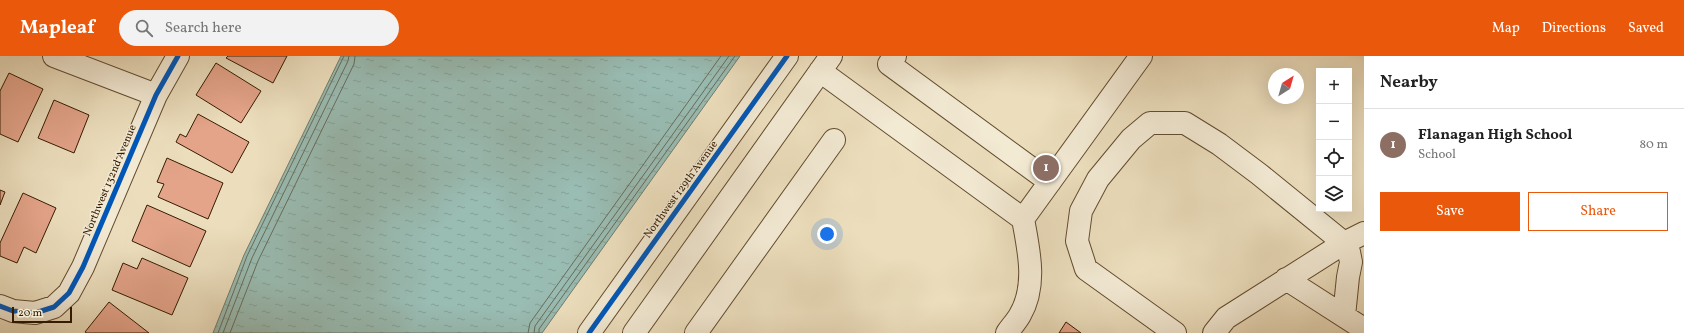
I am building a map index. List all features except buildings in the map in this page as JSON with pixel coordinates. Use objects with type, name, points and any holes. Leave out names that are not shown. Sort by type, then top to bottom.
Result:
[{"type":"street","points":[[54,56],[156,95]]},
{"type":"street","name":"Northwest 132nd Avenue","points":[[0,306],[13,311],[35,313],[54,307],[69,294],[83,267],[156,95],[178,56]]},
{"type":"street","name":"Northwest 129th Avenue","points":[[589,333],[787,56]]},
{"type":"street","points":[[895,56],[889,64],[1050,182]]},
{"type":"street","points":[[1023,219],[1141,56]]},
{"type":"street","points":[[634,333],[825,64],[1023,219],[1030,253],[1030,285],[1020,315],[1007,333]]},
{"type":"street","points":[[1175,333],[1086,269],[1077,241],[1081,211],[1098,179],[1130,139],[1150,123],[1185,123],[1219,144],[1259,174],[1344,244],[1349,252],[1351,262],[1344,316]]},
{"type":"street","points":[[696,333],[834,140]]},
{"type":"street","points":[[1214,333],[1226,318],[1286,279],[1364,233]]},
{"type":"street","points":[[1286,279],[1364,329]]},
{"type":"water","points":[[341,56],[740,56],[542,333],[213,333],[244,255]]},
{"type":"cycle path","points":[[0,306],[13,311],[35,313],[54,307],[69,293],[83,267],[156,95],[178,56]]},
{"type":"cycle path","points":[[589,333],[787,56]]},
{"type":"place","name":"Flanagan High School","points":[[1046,168]]}]
